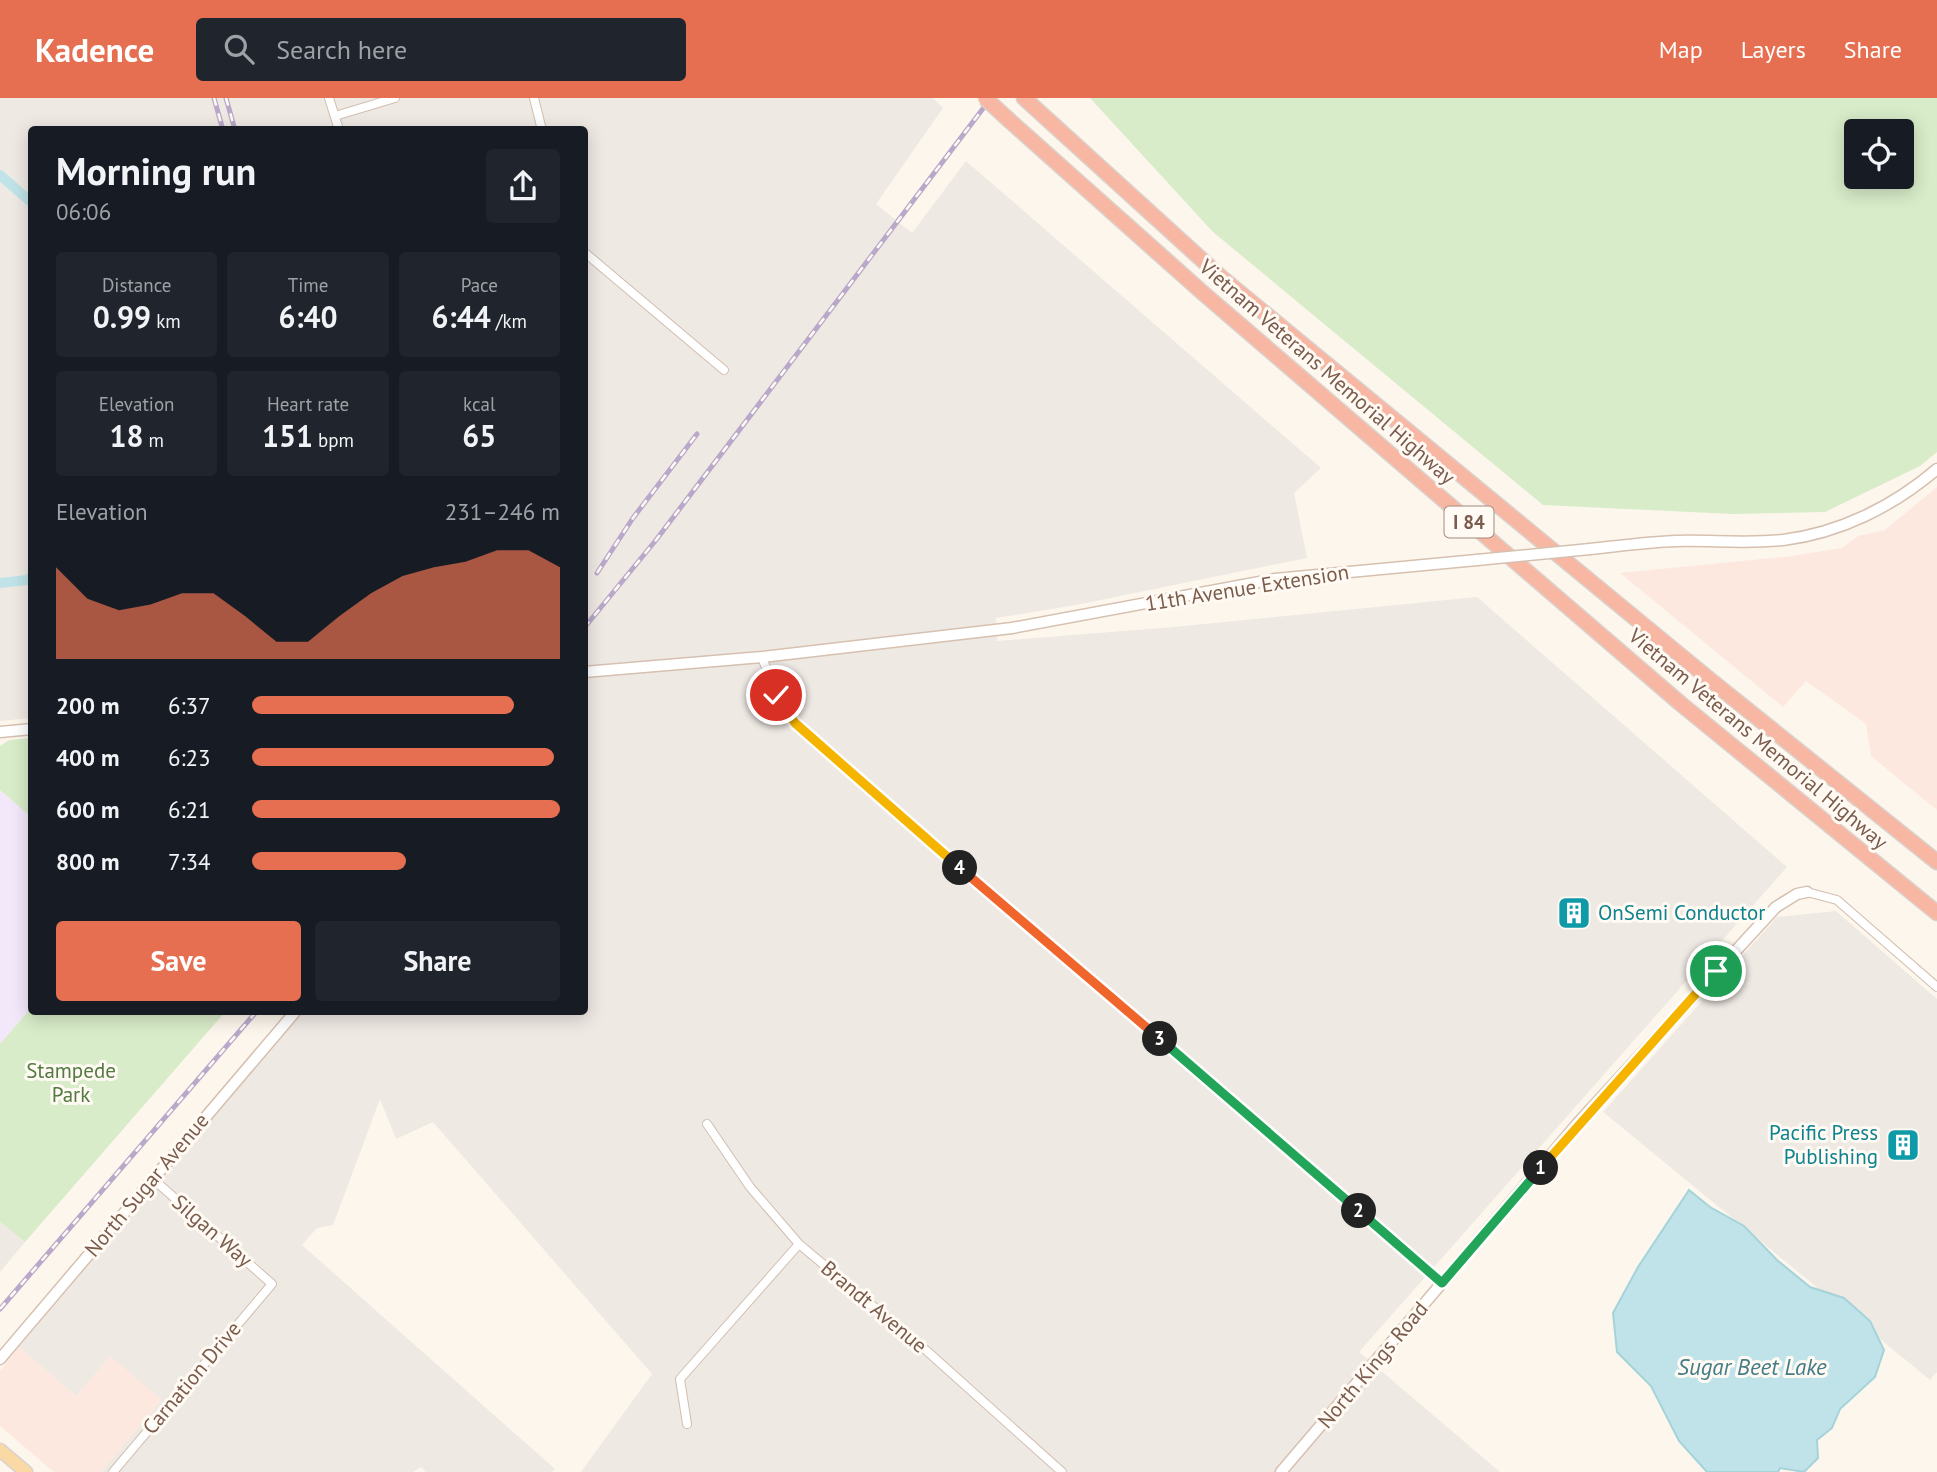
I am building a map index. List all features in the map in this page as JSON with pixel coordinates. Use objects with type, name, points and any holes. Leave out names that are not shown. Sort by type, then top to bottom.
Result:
[{"type":"highway","name":"Vietnam Veterans Memorial Highway","points":[[985,98],[1203,293],[1681,704],[1937,913]]},
{"type":"highway","name":"Vietnam Veterans Memorial Highway","points":[[1024,98],[1222,278],[1709,679],[1937,862]]},
{"type":"main road","points":[[0,1450],[26,1472]]},
{"type":"street","points":[[329,98],[337,126]]},
{"type":"street","points":[[335,116],[394,98]]},
{"type":"street","points":[[534,98],[541,126]]},
{"type":"street","points":[[588,255],[724,370]]},
{"type":"street","name":"11th Avenue Extension","points":[[588,673],[762,657],[1012,628],[1275,579],[1673,541],[1782,540],[1815,534],[1891,504],[1937,469]]},
{"type":"street","points":[[762,657],[776,695],[795,723],[1442,1283]]},
{"type":"street","points":[[0,732],[28,729]]},
{"type":"street","points":[[1807,892],[1837,900],[1937,988]]},
{"type":"street","name":"North Kings Road","points":[[1281,1472],[1578,1123],[1776,907],[1797,894],[1807,892]]},
{"type":"street","name":"North Sugar Avenue","points":[[0,1359],[292,1015]]},
{"type":"street","name":"Brandt Avenue","points":[[707,1124],[750,1187],[799,1244],[928,1352],[1062,1472]]},
{"type":"street","name":"Silgan Way","points":[[153,1179],[272,1284]]},
{"type":"street","points":[[687,1424],[680,1379],[799,1244]]},
{"type":"street","name":"Carnation Drive","points":[[113,1472],[272,1284]]},
{"type":"shaded area","points":[[0,98],[933,98],[943,108],[876,204],[912,233],[966,161],[1321,468],[1294,493],[1307,558],[1076,605],[996,618],[997,641],[1174,627],[1477,597],[1787,867],[1359,1352],[1500,1472],[581,1472],[652,1374],[433,1122],[396,1139],[380,1099],[333,1225],[317,1228],[302,1245],[555,1469],[552,1472],[426,1472],[421,1467],[413,1472],[101,1472],[162,1400],[110,1356],[76,1396],[19,1347],[300,1015],[588,1015],[588,126],[28,126],[28,718],[0,721]]},
{"type":"shaded area","points":[[1937,487],[1937,810],[1871,756],[1866,724],[1806,681],[1783,707],[1620,573],[1792,556],[1842,548],[1858,536],[1885,530]]},
{"type":"shaded area","points":[[0,790],[28,814],[28,1011],[0,1044]]},
{"type":"shaded area","points":[[1836,911],[1937,999],[1937,1372],[1930,1380],[1603,1112],[1777,917]]},
{"type":"shaded area","points":[[0,1222],[25,1242],[0,1272]]},
{"type":"shaded area","points":[[19,1347],[76,1396],[110,1355],[163,1400],[101,1472],[54,1472],[0,1426],[0,1371]]},
{"type":"green space","points":[[1090,98],[1937,98],[1937,452],[1920,466],[1825,512],[1732,514],[1543,505],[1213,232]]},
{"type":"green space","points":[[28,738],[28,814],[0,790],[0,746],[9,740]]},
{"type":"green space","name":"Stampede Park","points":[[28,1011],[28,1015],[222,1015],[25,1242],[0,1222],[0,1044]]},
{"type":"water","name":"Sugar Beet Lake","points":[[1689,1190],[1710,1207],[1744,1226],[1777,1260],[1810,1287],[1844,1298],[1870,1321],[1884,1350],[1875,1377],[1840,1409],[1832,1428],[1817,1440],[1818,1458],[1804,1472],[1780,1468],[1778,1472],[1707,1472],[1679,1441],[1651,1386],[1617,1352],[1613,1313],[1638,1267]]},
{"type":"waterway","points":[[0,175],[28,200]]},
{"type":"waterway","points":[[0,583],[28,579]]},
{"type":"railway","points":[[214,98],[222,126]]},
{"type":"railway","points":[[226,98],[234,126]]},
{"type":"railway","points":[[588,623],[656,540],[991,98]]},
{"type":"railway","points":[[597,573],[633,518],[697,434]]},
{"type":"railway","points":[[0,1309],[253,1015]]},
{"type":"place","name":"OnSemi Conductor","points":[[1574,913]]},
{"type":"place","name":"Pacific Press Publishing","points":[[1903,1145]]},
{"type":"route","points":[[776,695],[795,723],[1442,1283],[1578,1123],[1716,971]]}]
